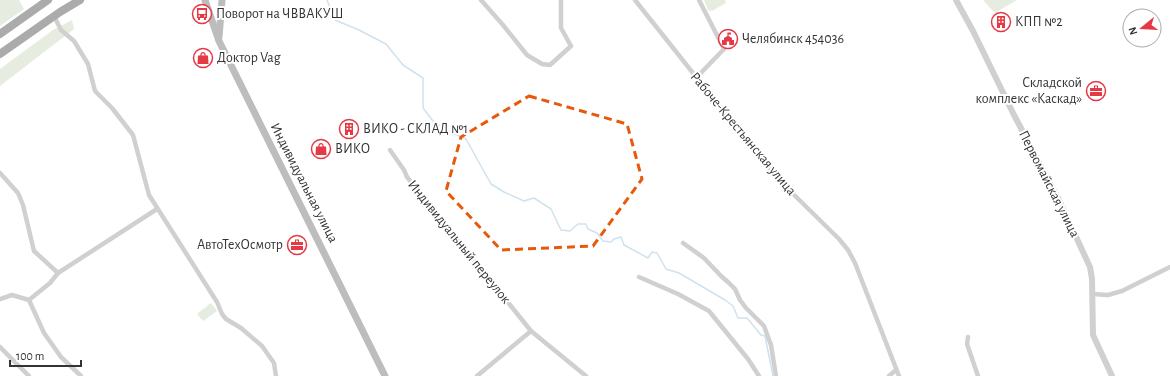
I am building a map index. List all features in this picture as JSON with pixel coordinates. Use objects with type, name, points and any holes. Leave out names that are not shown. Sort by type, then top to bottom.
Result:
[{"type":"main road","points":[[0,34],[48,0]]},
{"type":"main road","points":[[0,54],[54,16],[80,0]]},
{"type":"main road","name":"Индивидуальная улица","points":[[205,0],[219,41],[385,376]]},
{"type":"main road","points":[[219,41],[222,0]]},
{"type":"street","points":[[481,0],[527,55],[542,64],[550,65],[571,46],[561,28],[561,0]]},
{"type":"street","name":"Рабоче-Крестьянская улица","points":[[634,0],[770,170],[839,239],[848,250],[855,263],[899,376]]},
{"type":"street","points":[[696,78],[724,49],[699,0]]},
{"type":"street","name":"Первомайская улица","points":[[956,0],[1058,200],[1090,267],[1092,279],[1093,335],[1112,376]]},
{"type":"street","points":[[54,16],[61,30],[74,41],[88,64],[95,90],[133,134],[146,187],[157,209],[179,240],[217,302],[222,314],[226,319],[241,328],[262,346],[274,363],[276,376]]},
{"type":"street","name":"Индивидуальный переулок","points":[[390,150],[407,177],[531,331],[586,376]]},
{"type":"street","points":[[0,173],[18,193],[34,251],[58,273]]},
{"type":"street","points":[[29,300],[50,283],[58,273],[157,209]]},
{"type":"street","points":[[683,243],[704,258],[735,289],[746,308],[764,326],[771,345],[776,376]]},
{"type":"street","points":[[1092,294],[1108,295],[1122,291],[1170,268]]},
{"type":"street","points":[[639,277],[678,294],[709,311],[748,359],[759,376]]},
{"type":"street","points":[[0,299],[12,295],[29,300],[49,339],[61,357],[81,376]]},
{"type":"street","points":[[477,376],[531,331]]},
{"type":"street","points":[[968,337],[967,344],[978,376]]},
{"type":"street","points":[[0,347],[29,376]]},
{"type":"street","points":[[889,376],[896,370]]},
{"type":"highlighted area","points":[[529,96],[627,124],[642,179],[593,246],[501,250],[446,191],[461,137]]},
{"type":"shaded area","points":[[0,0],[19,0],[24,9],[0,26]]},
{"type":"shaded area","points":[[704,0],[725,0],[726,3],[712,11],[708,10]]},
{"type":"shaded area","points":[[983,0],[1017,0],[995,13]]},
{"type":"shaded area","points":[[72,20],[74,29],[0,86],[0,69],[53,30]]},
{"type":"shaded area","points":[[211,303],[217,311],[203,321],[197,314]]},
{"type":"waterway","points":[[327,0],[335,20],[386,44],[403,65],[423,78],[423,108],[433,121],[448,131],[466,139],[491,184],[524,201],[534,198],[551,209],[561,230],[570,231],[578,224],[586,224],[588,229],[597,233],[603,241],[611,242],[614,239],[621,237],[624,245],[648,258],[652,252],[657,253],[666,269],[679,273],[725,300],[733,306],[738,318],[747,318],[761,335],[765,336],[773,376]]},
{"type":"place","name":"Поворот на ЧВВАКУШ","points":[[202,14]]},
{"type":"place","name":"КПП №2","points":[[1001,22]]},
{"type":"place","name":"Челябинск 454036","points":[[728,39]]},
{"type":"place","name":"Доктор Vag","points":[[203,58]]},
{"type":"place","name":"Складской комплекс «Каскад»","points":[[1096,91]]},
{"type":"place","name":"ВИКО - СКЛАД №1","points":[[349,129]]},
{"type":"place","name":"ВИКО","points":[[321,149]]},
{"type":"place","name":"АвтоТехОсмотр","points":[[297,245]]}]
